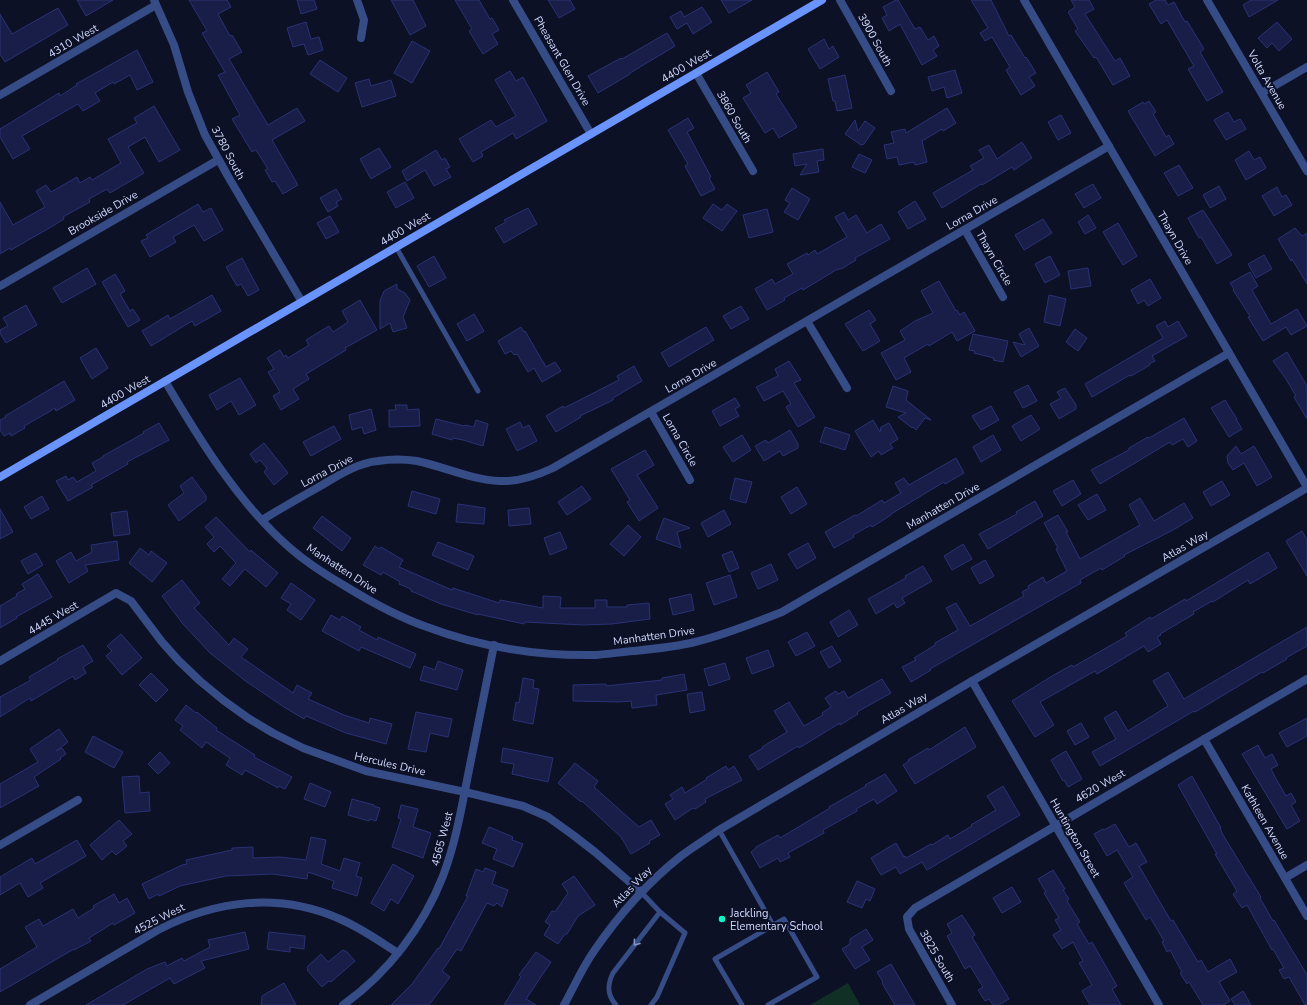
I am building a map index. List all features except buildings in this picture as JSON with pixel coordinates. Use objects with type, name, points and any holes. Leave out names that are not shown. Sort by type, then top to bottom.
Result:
[{"type":"street","points":[[357,0],[364,20],[361,38]]},
{"type":"street","name":"Pheasant Glen Drive","points":[[513,0],[591,134]]},
{"type":"street","name":"4400 West","points":[[0,477],[822,0]]},
{"type":"street","name":"3900 South","points":[[840,0],[891,91]]},
{"type":"street","name":"Thayn Drive","points":[[1024,0],[1307,488]]},
{"type":"street","name":"Volta Avenue","points":[[1207,0],[1307,171]]},
{"type":"street","name":"4310 West","points":[[0,95],[155,2]]},
{"type":"street","name":"3780 South","points":[[155,2],[174,45],[195,112],[218,160],[302,302]]},
{"type":"street","points":[[1262,93],[1307,67]]},
{"type":"street","name":"3860 South","points":[[696,73],[753,171]]},
{"type":"street","name":"Lorna Drive","points":[[262,520],[344,472],[360,465],[376,461],[401,459],[417,461],[480,478],[500,481],[518,480],[537,475],[553,468],[1109,146]]},
{"type":"street","name":"Brookside Drive","points":[[0,286],[218,160]]},
{"type":"street","name":"Thayn Circle","points":[[965,230],[1003,297]]},
{"type":"street","points":[[808,321],[847,388]]},
{"type":"street","name":"Manhatten Drive","points":[[165,381],[210,455],[237,491],[262,520],[290,548],[326,574],[369,601],[427,627],[458,637],[494,646],[545,653],[597,655],[648,650],[694,642],[739,628],[782,612],[1229,353]]},
{"type":"street","name":"Lorna Circle","points":[[651,412],[690,480]]},
{"type":"street","name":"Atlas Way","points":[[564,1005],[593,952],[617,919],[641,892],[682,855],[719,830],[972,681],[1307,488]]},
{"type":"street","name":"4445 West","points":[[0,661],[116,593]]},
{"type":"street","name":"Hercules Drive","points":[[116,593],[131,601],[162,642],[200,681],[222,700],[273,733],[303,748],[366,772],[465,792],[523,806],[548,818],[596,852],[641,892]]},
{"type":"street","name":"4565 West","points":[[343,1005],[372,981],[398,953],[424,917],[444,875],[465,792],[494,646]]},
{"type":"street","name":"4620 West","points":[[907,917],[910,912],[921,904],[1307,679]]},
{"type":"street","name":"Huntington Street","points":[[972,681],[1159,1005]]},
{"type":"street","name":"Kathleen Avenue","points":[[1204,739],[1307,916]]},
{"type":"street","points":[[0,845],[78,800]]},
{"type":"street","points":[[1285,878],[1307,865]]},
{"type":"street","name":"4525 West","points":[[30,1005],[176,921],[194,914],[233,904],[275,903],[319,911],[360,929],[398,953]]},
{"type":"street","name":"3825 South","points":[[907,917],[907,923],[912,936],[952,1005]]},
{"type":"lane","points":[[396,247],[478,391]]},
{"type":"lane","points":[[719,830],[773,925]]},
{"type":"lane","points":[[641,892],[660,912],[685,933],[651,1005]]},
{"type":"lane","points":[[616,1005],[609,992],[610,979],[660,912]]},
{"type":"lane","points":[[742,1005],[715,958],[784,919],[817,977],[768,1005]]},
{"type":"green space","points":[[848,983],[860,1005],[810,1005]]},
{"type":"place","name":"Jackling Elementary School","points":[[722,919]]}]
